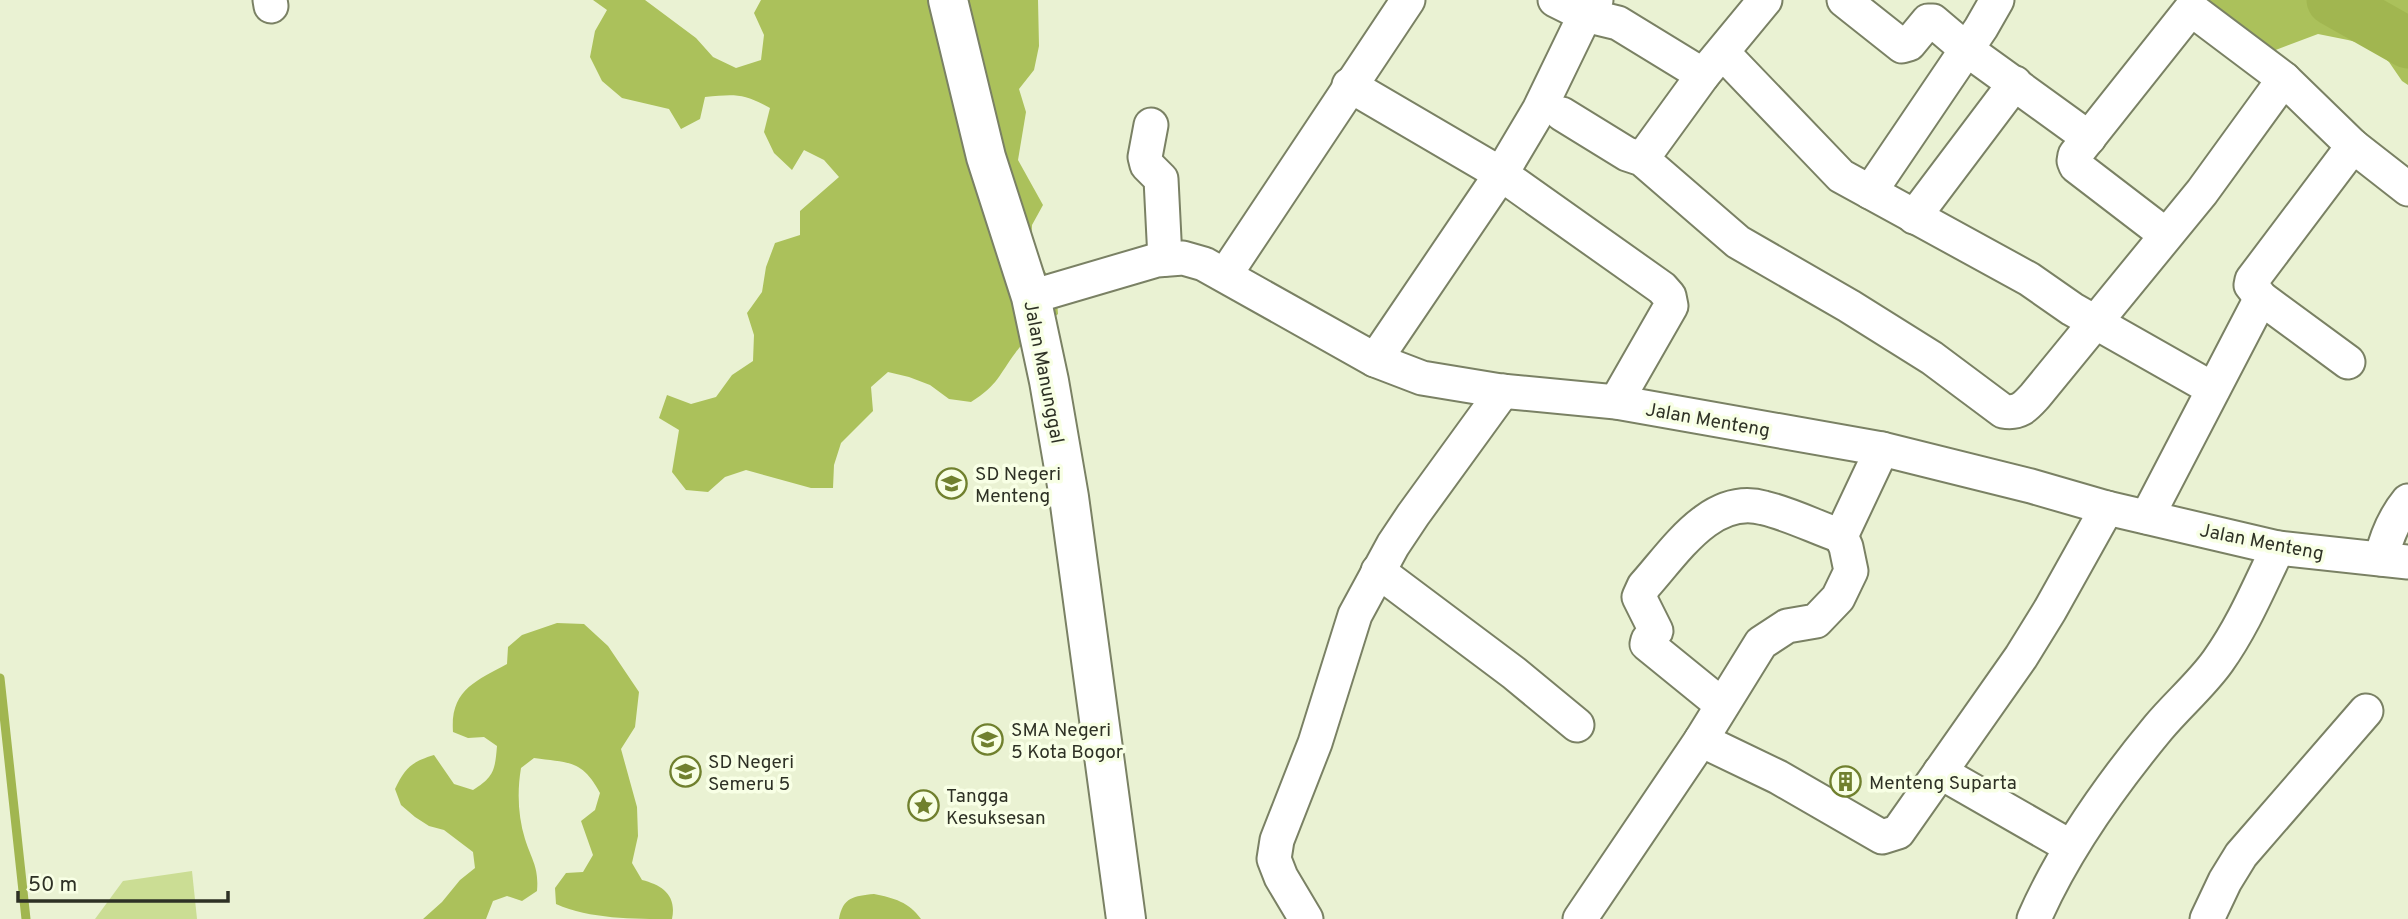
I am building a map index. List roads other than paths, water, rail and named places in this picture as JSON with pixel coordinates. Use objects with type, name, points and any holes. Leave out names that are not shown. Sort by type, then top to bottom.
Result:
[{"type":"street","name":"Jalan Manunggal","points":[[947,0],[986,157],[1031,297],[1049,381],[1069,497],[1126,919]]},
{"type":"street","points":[[1225,275],[1408,0]]},
{"type":"street","points":[[1555,0],[1608,10],[1713,64],[1842,176],[2029,279],[2094,322],[2213,389]]},
{"type":"street","points":[[1642,159],[1765,0]]},
{"type":"street","points":[[1844,0],[1902,46],[1909,44],[1929,21],[1938,24],[1966,48],[2089,138]]},
{"type":"street","points":[[1870,192],[1997,0]]},
{"type":"street","points":[[2166,235],[2076,166],[2074,161],[2075,155],[2191,9],[2284,79],[2353,146],[2408,189]]},
{"type":"street","points":[[1376,360],[1501,174],[1539,110],[1608,10]]},
{"type":"street","points":[[1562,114],[1627,153],[1642,159],[1738,242],[1849,306],[1932,358],[2003,411],[2013,413],[2024,409],[2202,192],[2284,79]]},
{"type":"street","points":[[1914,217],[2015,83]]},
{"type":"street","points":[[1349,85],[1501,174],[1670,296],[1671,306],[1616,402]]},
{"type":"street","points":[[1151,125],[1145,158],[1147,165],[1161,179],[1166,260]]},
{"type":"street","points":[[2348,362],[2261,298],[2251,285],[2252,280],[2353,146]]},
{"type":"street","name":"Jalan Menteng","points":[[1031,297],[1127,268],[1184,258],[1204,264],[1225,275],[1376,360],[1422,377],[1503,391],[1616,402],[1882,449],[2107,508],[2278,548],[2394,560]]},
{"type":"street","points":[[2147,517],[2261,298]]},
{"type":"street","points":[[1306,919],[1281,877],[1274,859],[1277,840],[1315,743],[1355,615],[1378,571],[1413,515],[1503,391]]},
{"type":"street","points":[[1580,919],[1701,740],[1761,643],[1787,626],[1816,621],[1838,598],[1851,571],[1841,536],[1882,449]]},
{"type":"street","points":[[2394,560],[2385,542],[2408,501]]},
{"type":"street","points":[[1722,705],[1647,645],[1656,631],[1639,597],[1644,586],[1704,520],[1732,508],[1761,507],[1841,536]]},
{"type":"street","points":[[1701,740],[1779,777],[1882,837],[1898,832],[2021,657],[2107,508]]},
{"type":"street","points":[[2034,919],[2050,882],[2071,847],[2158,727],[2217,663],[2242,624],[2278,548]]},
{"type":"street","points":[[1378,571],[1514,673],[1577,725]]},
{"type":"street","points":[[2207,919],[2241,855],[2366,712]]},
{"type":"street","points":[[1940,772],[2071,847]]},
{"type":"waterway","points":[[2332,0],[2408,43]]},
{"type":"waterway","points":[[0,678],[26,919]]},
{"type":"place","name":"SD Negeri Menteng","points":[[952,484]]},
{"type":"place","name":"SMA Negeri 5 Kota Bogor","points":[[988,740]]},
{"type":"place","name":"SD Negeri Semeru 5","points":[[685,772]]},
{"type":"place","name":"Menteng Suparta","points":[[1846,782]]},
{"type":"place","name":"Tangga Kesuksesan","points":[[923,806]]}]
